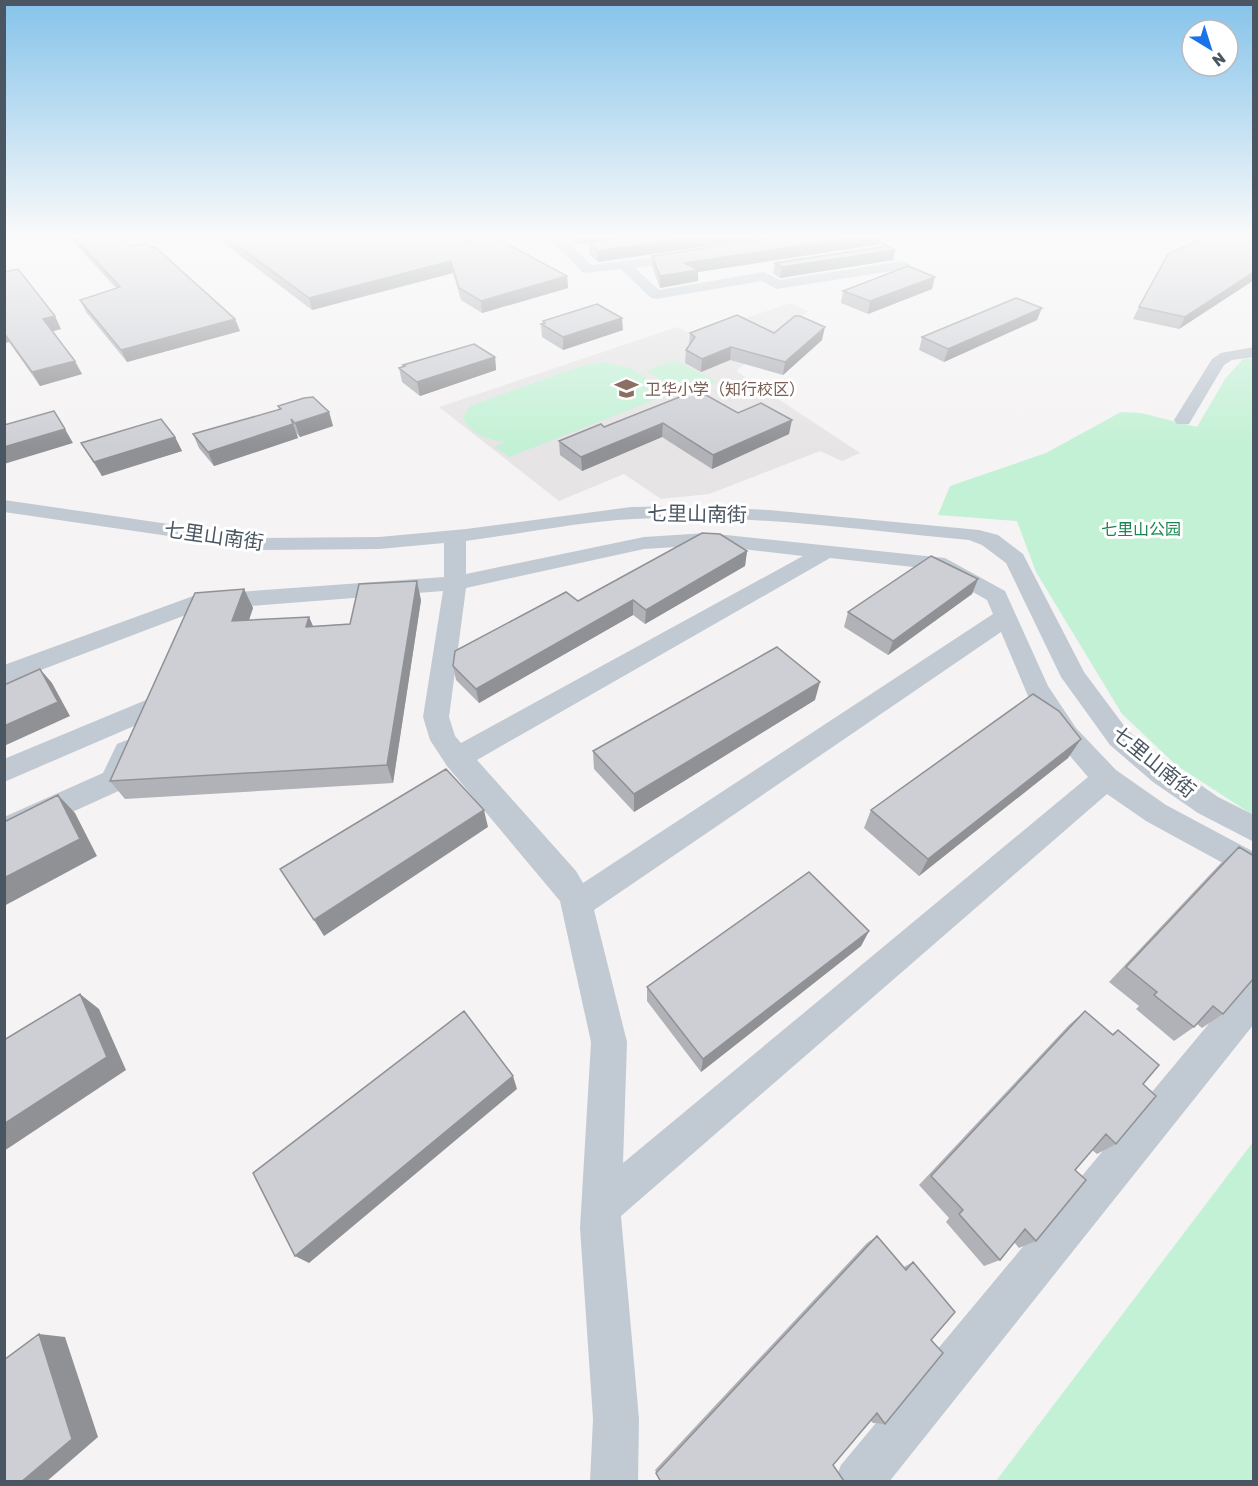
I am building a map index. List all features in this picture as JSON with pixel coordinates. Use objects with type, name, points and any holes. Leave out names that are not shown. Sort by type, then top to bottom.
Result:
[{"type":"street","points":[[1183,420],[1218,362],[1227,356],[1254,352]]},
{"type":"street","name":"七里山南街","points":[[4,506],[265,544],[379,543],[454,536],[632,513],[682,512],[769,516],[960,533],[990,540],[1015,559],[1074,677],[1119,738],[1163,774],[1208,805],[1254,830]]},
{"type":"street","points":[[454,536],[455,583],[436,717],[443,740],[565,880],[575,897],[609,1042],[600,1228],[616,1419],[614,1482]]},
{"type":"street","points":[[4,675],[196,603],[455,583],[644,543],[707,538],[937,563],[997,596],[1037,689],[1066,735],[1106,778],[1156,813],[1254,867]]},
{"type":"street","points":[[458,758],[827,551]]},
{"type":"street","points":[[181,635],[196,603]]},
{"type":"street","points":[[577,904],[1006,617]]},
{"type":"street","points":[[4,771],[151,700],[114,781],[4,831]]},
{"type":"street","points":[[601,1207],[1106,778]]},
{"type":"street","points":[[858,1482],[1254,996]]},
{"type":"shaded area","name":"卫华小学（知行校区）","points":[[778,307],[800,307],[808,311],[736,371],[860,453],[842,461],[820,451],[709,494],[661,499],[624,474],[559,501],[439,407],[677,327],[694,335]]},
{"type":"green space","name":"七里山公园","points":[[1253,358],[1253,815],[1176,765],[1122,714],[1036,572],[1017,521],[938,515],[950,486],[1046,453],[1121,412],[1141,413],[1197,427],[1225,379],[1243,359]]},
{"type":"green space","points":[[675,360],[717,382],[687,394],[646,371]]},
{"type":"green space","points":[[604,362],[633,369],[646,378],[647,388],[662,383],[677,391],[509,457],[495,447],[506,442],[480,435],[470,428],[463,417],[470,406],[581,366]]},
{"type":"green space","points":[[1253,1142],[1253,1481],[996,1481]]},
{"type":"building","points":[[4,307],[48,307],[55,316],[43,319],[75,361],[32,372],[4,333]]},
{"type":"building","points":[[86,307],[222,307],[235,319],[121,350]]},
{"type":"building","points":[[586,307],[603,307],[622,318],[563,337],[541,324],[545,323],[543,321]]},
{"type":"building","points":[[993,307],[1042,308],[948,349],[922,337]]},
{"type":"building","points":[[1141,307],[1200,307],[1185,317]]},
{"type":"building","points":[[737,315],[774,333],[795,316],[825,327],[785,362],[731,347],[702,359],[686,350],[695,337],[690,333]]},
{"type":"building","points":[[474,344],[495,357],[417,382],[399,368],[405,366],[403,365]]},
{"type":"building","points":[[697,390],[738,413],[761,403],[792,420],[713,455],[663,423],[581,457],[559,441],[601,424],[604,427]]},
{"type":"building","points":[[313,397],[329,412],[295,423],[291,419],[293,424],[208,452],[193,434],[281,409],[278,406]]},
{"type":"building","points":[[54,411],[65,429],[4,447],[4,425]]},
{"type":"building","points":[[161,419],[175,437],[94,462],[81,443]]},
{"type":"building","points":[[702,533],[720,534],[747,551],[646,610],[633,600],[476,689],[453,666],[455,651],[566,592],[578,601]]},
{"type":"building","points":[[931,556],[978,579],[893,641],[848,612]]},
{"type":"building","points":[[417,581],[387,765],[110,781],[195,593],[244,589],[232,621],[309,617],[306,627],[350,624],[359,584]]},
{"type":"building","points":[[777,647],[820,682],[634,794],[593,751]]},
{"type":"building","points":[[40,669],[58,702],[4,726],[4,685]]},
{"type":"building","points":[[1033,694],[1059,711],[1081,739],[928,859],[871,810]]},
{"type":"building","points":[[446,769],[484,810],[314,920],[280,869]]},
{"type":"building","points":[[58,795],[80,839],[4,878],[4,822]]},
{"type":"building","points":[[1239,847],[1254,856],[1254,978],[1223,1014],[1213,1006],[1194,1027],[1154,995],[1157,992],[1126,967]]},
{"type":"building","points":[[809,872],[869,931],[703,1059],[647,987]]},
{"type":"building","points":[[80,994],[107,1057],[4,1124],[4,1040]]},
{"type":"building","points":[[464,1011],[513,1076],[295,1256],[253,1173]]},
{"type":"building","points":[[1085,1011],[1113,1035],[1118,1030],[1159,1065],[1143,1084],[1156,1096],[1116,1144],[1106,1134],[1075,1170],[1086,1180],[1036,1241],[1025,1229],[1000,1260],[959,1214],[963,1210],[931,1176]]},
{"type":"building","points":[[877,1236],[906,1270],[913,1262],[955,1312],[931,1340],[943,1353],[885,1424],[877,1413],[833,1465],[844,1481],[661,1482],[656,1473]]},
{"type":"building","points":[[39,1334],[72,1439],[21,1482],[4,1482],[4,1360]]},
{"type":"place","name":"卫华小学（知行校区）","points":[[627,389]]}]
